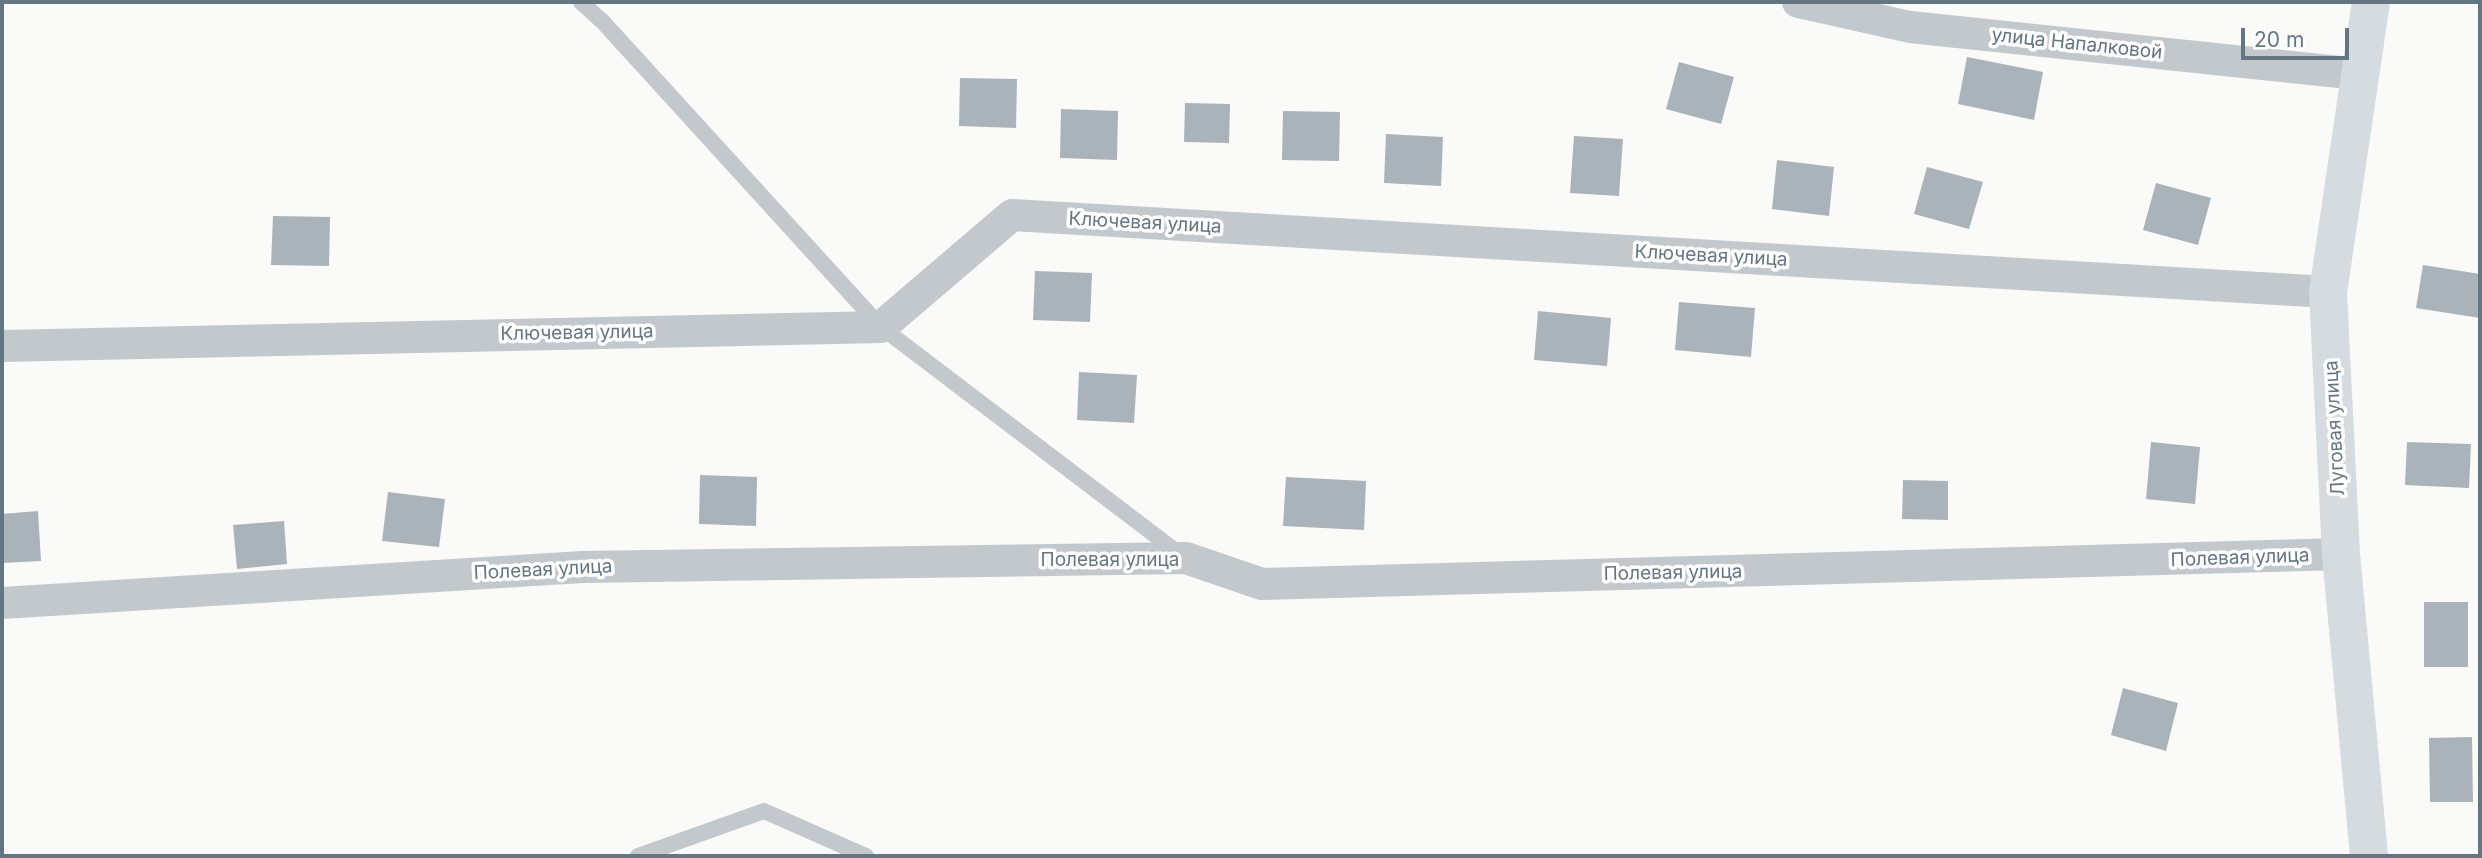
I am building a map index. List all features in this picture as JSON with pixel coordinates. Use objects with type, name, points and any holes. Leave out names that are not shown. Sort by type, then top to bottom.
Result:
[{"type":"street","name":"улица Напалковой","points":[[1798,2],[1910,27],[2358,74]]},
{"type":"street","name":"Луговая улица","points":[[2369,856],[2341,554],[2328,292],[2358,74],[2371,2]]},
{"type":"street","name":"Ключевая улица","points":[[2,346],[881,327],[1012,215],[2328,292]]},
{"type":"street","name":"Полевая улица","points":[[2,603],[582,567],[1186,558],[1262,584],[2341,554]]},
{"type":"lane","points":[[581,2],[603,22],[881,327],[1186,558]]},
{"type":"lane","points":[[638,856],[764,811],[866,856]]},
{"type":"building","points":[[1967,57],[2043,72],[2034,120],[1958,104]]},
{"type":"building","points":[[1679,62],[1734,77],[1721,124],[1666,109]]},
{"type":"building","points":[[960,78],[1017,79],[1016,128],[959,126]]},
{"type":"building","points":[[1185,103],[1230,104],[1229,143],[1184,142]]},
{"type":"building","points":[[1061,109],[1118,111],[1117,160],[1060,158]]},
{"type":"building","points":[[1283,111],[1340,112],[1339,161],[1282,160]]},
{"type":"building","points":[[1386,134],[1443,137],[1441,186],[1384,183]]},
{"type":"building","points":[[1574,136],[1623,139],[1619,196],[1570,193]]},
{"type":"building","points":[[1777,160],[1834,167],[1829,216],[1772,209]]},
{"type":"building","points":[[1927,167],[1983,182],[1969,229],[1914,214]]},
{"type":"building","points":[[2156,183],[2211,198],[2198,245],[2143,230]]},
{"type":"building","points":[[273,216],[330,217],[329,266],[271,265]]},
{"type":"building","points":[[2423,265],[2480,274],[2480,318],[2416,308]]},
{"type":"building","points":[[1035,271],[1092,273],[1090,322],[1033,320]]},
{"type":"building","points":[[1679,302],[1755,308],[1751,357],[1675,350]]},
{"type":"building","points":[[1538,311],[1611,318],[1607,366],[1534,360]]},
{"type":"building","points":[[1079,372],[1137,375],[1134,423],[1077,420]]},
{"type":"building","points":[[2151,442],[2200,447],[2195,504],[2146,499]]},
{"type":"building","points":[[2407,442],[2471,444],[2469,488],[2405,485]]},
{"type":"building","points":[[700,475],[757,477],[756,526],[699,524]]},
{"type":"building","points":[[1286,477],[1366,481],[1364,530],[1283,526]]},
{"type":"building","points":[[1903,480],[1948,481],[1948,520],[1902,519]]},
{"type":"building","points":[[388,492],[445,499],[439,547],[382,541]]},
{"type":"building","points":[[38,511],[41,561],[2,563],[2,514]]},
{"type":"building","points":[[284,521],[287,564],[237,569],[233,525]]},
{"type":"building","points":[[2424,602],[2468,602],[2468,667],[2424,667]]},
{"type":"building","points":[[2123,688],[2178,703],[2166,751],[2111,735]]},
{"type":"building","points":[[2472,737],[2473,802],[2430,802],[2429,738]]}]
